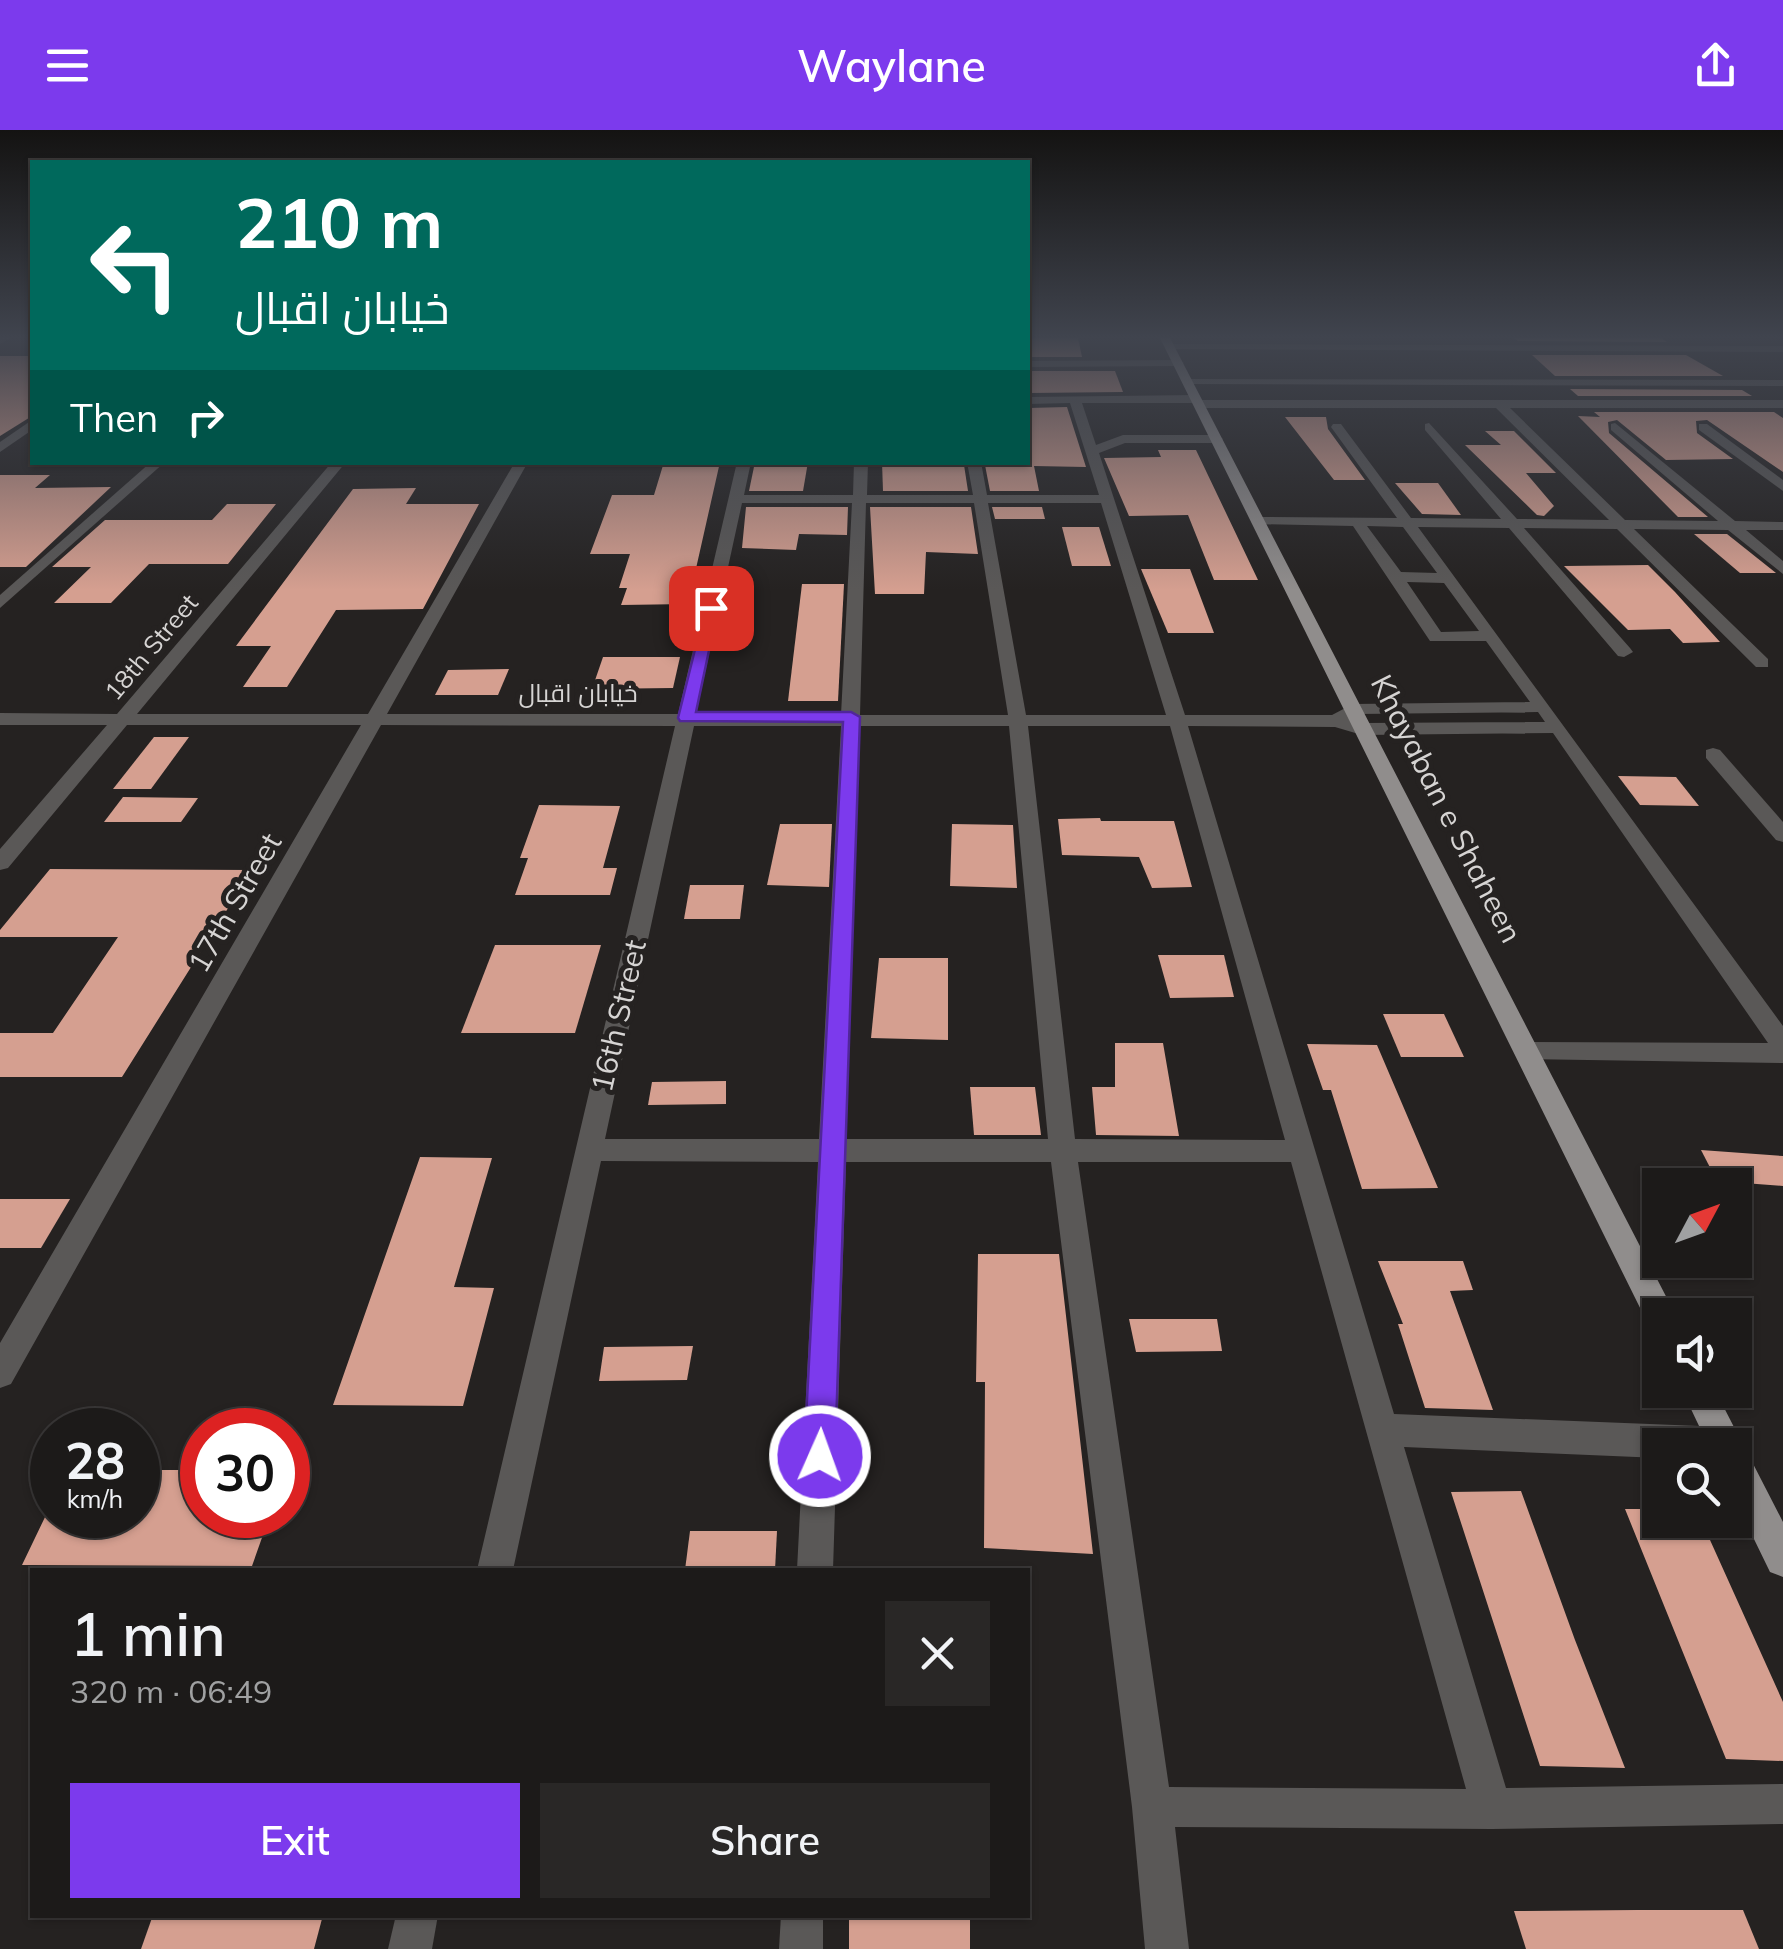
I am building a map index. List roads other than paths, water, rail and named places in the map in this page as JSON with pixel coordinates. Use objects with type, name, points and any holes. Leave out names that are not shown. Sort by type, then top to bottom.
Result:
[{"type":"main road","name":"Khayaban e Shaheen","points":[[1208,421],[1350,720],[1527,1052],[1651,1298]]},
{"type":"main road","points":[[1752,1498],[1783,1559]]},
{"type":"street","points":[[1082,421],[1177,720],[1492,1809]]},
{"type":"street","points":[[1511,421],[1762,663]]},
{"type":"street","points":[[0,448],[30,426]]},
{"type":"street","points":[[1336,426],[1558,727],[1783,1045]]},
{"type":"street","points":[[1429,427],[1624,652]]},
{"type":"street","points":[[1702,427],[1783,487]]},
{"type":"street","points":[[1615,428],[1783,570]]},
{"type":"street","points":[[1092,452],[1124,439],[1217,439]]},
{"type":"street","points":[[0,603],[156,465]]},
{"type":"street","name":"18th Street","points":[[0,864],[337,465]]},
{"type":"street","name":"17th Street","points":[[0,1374],[520,465]]},
{"type":"street","name":"16th Street","points":[[494,1568],[743,465]]},
{"type":"street","points":[[815,1568],[860,465]]},
{"type":"street","points":[[974,465],[1018,720],[1063,1151],[1152,1807],[1167,1949]]},
{"type":"street","points":[[736,498],[1106,499]]},
{"type":"street","points":[[1258,521],[1783,526]]},
{"type":"street","points":[[1358,522],[1436,637],[1488,636]]},
{"type":"street","points":[[1396,577],[1446,578]]},
{"type":"street","name":"خیابان اقبال","points":[[1350,720],[1540,707]]},
{"type":"street","name":"خیابان اقبال","points":[[0,719],[851,717],[1350,720],[1558,727]]},
{"type":"street","points":[[1713,754],[1783,835]]},
{"type":"street","points":[[1527,1052],[1783,1053]]},
{"type":"street","points":[[589,1150],[1299,1151]]},
{"type":"street","points":[[1381,1430],[1642,1441]]},
{"type":"street","points":[[1152,1807],[1492,1809],[1783,1804]]},
{"type":"street","points":[[410,1949],[416,1918]]},
{"type":"street","points":[[801,1949],[802,1918]]}]
